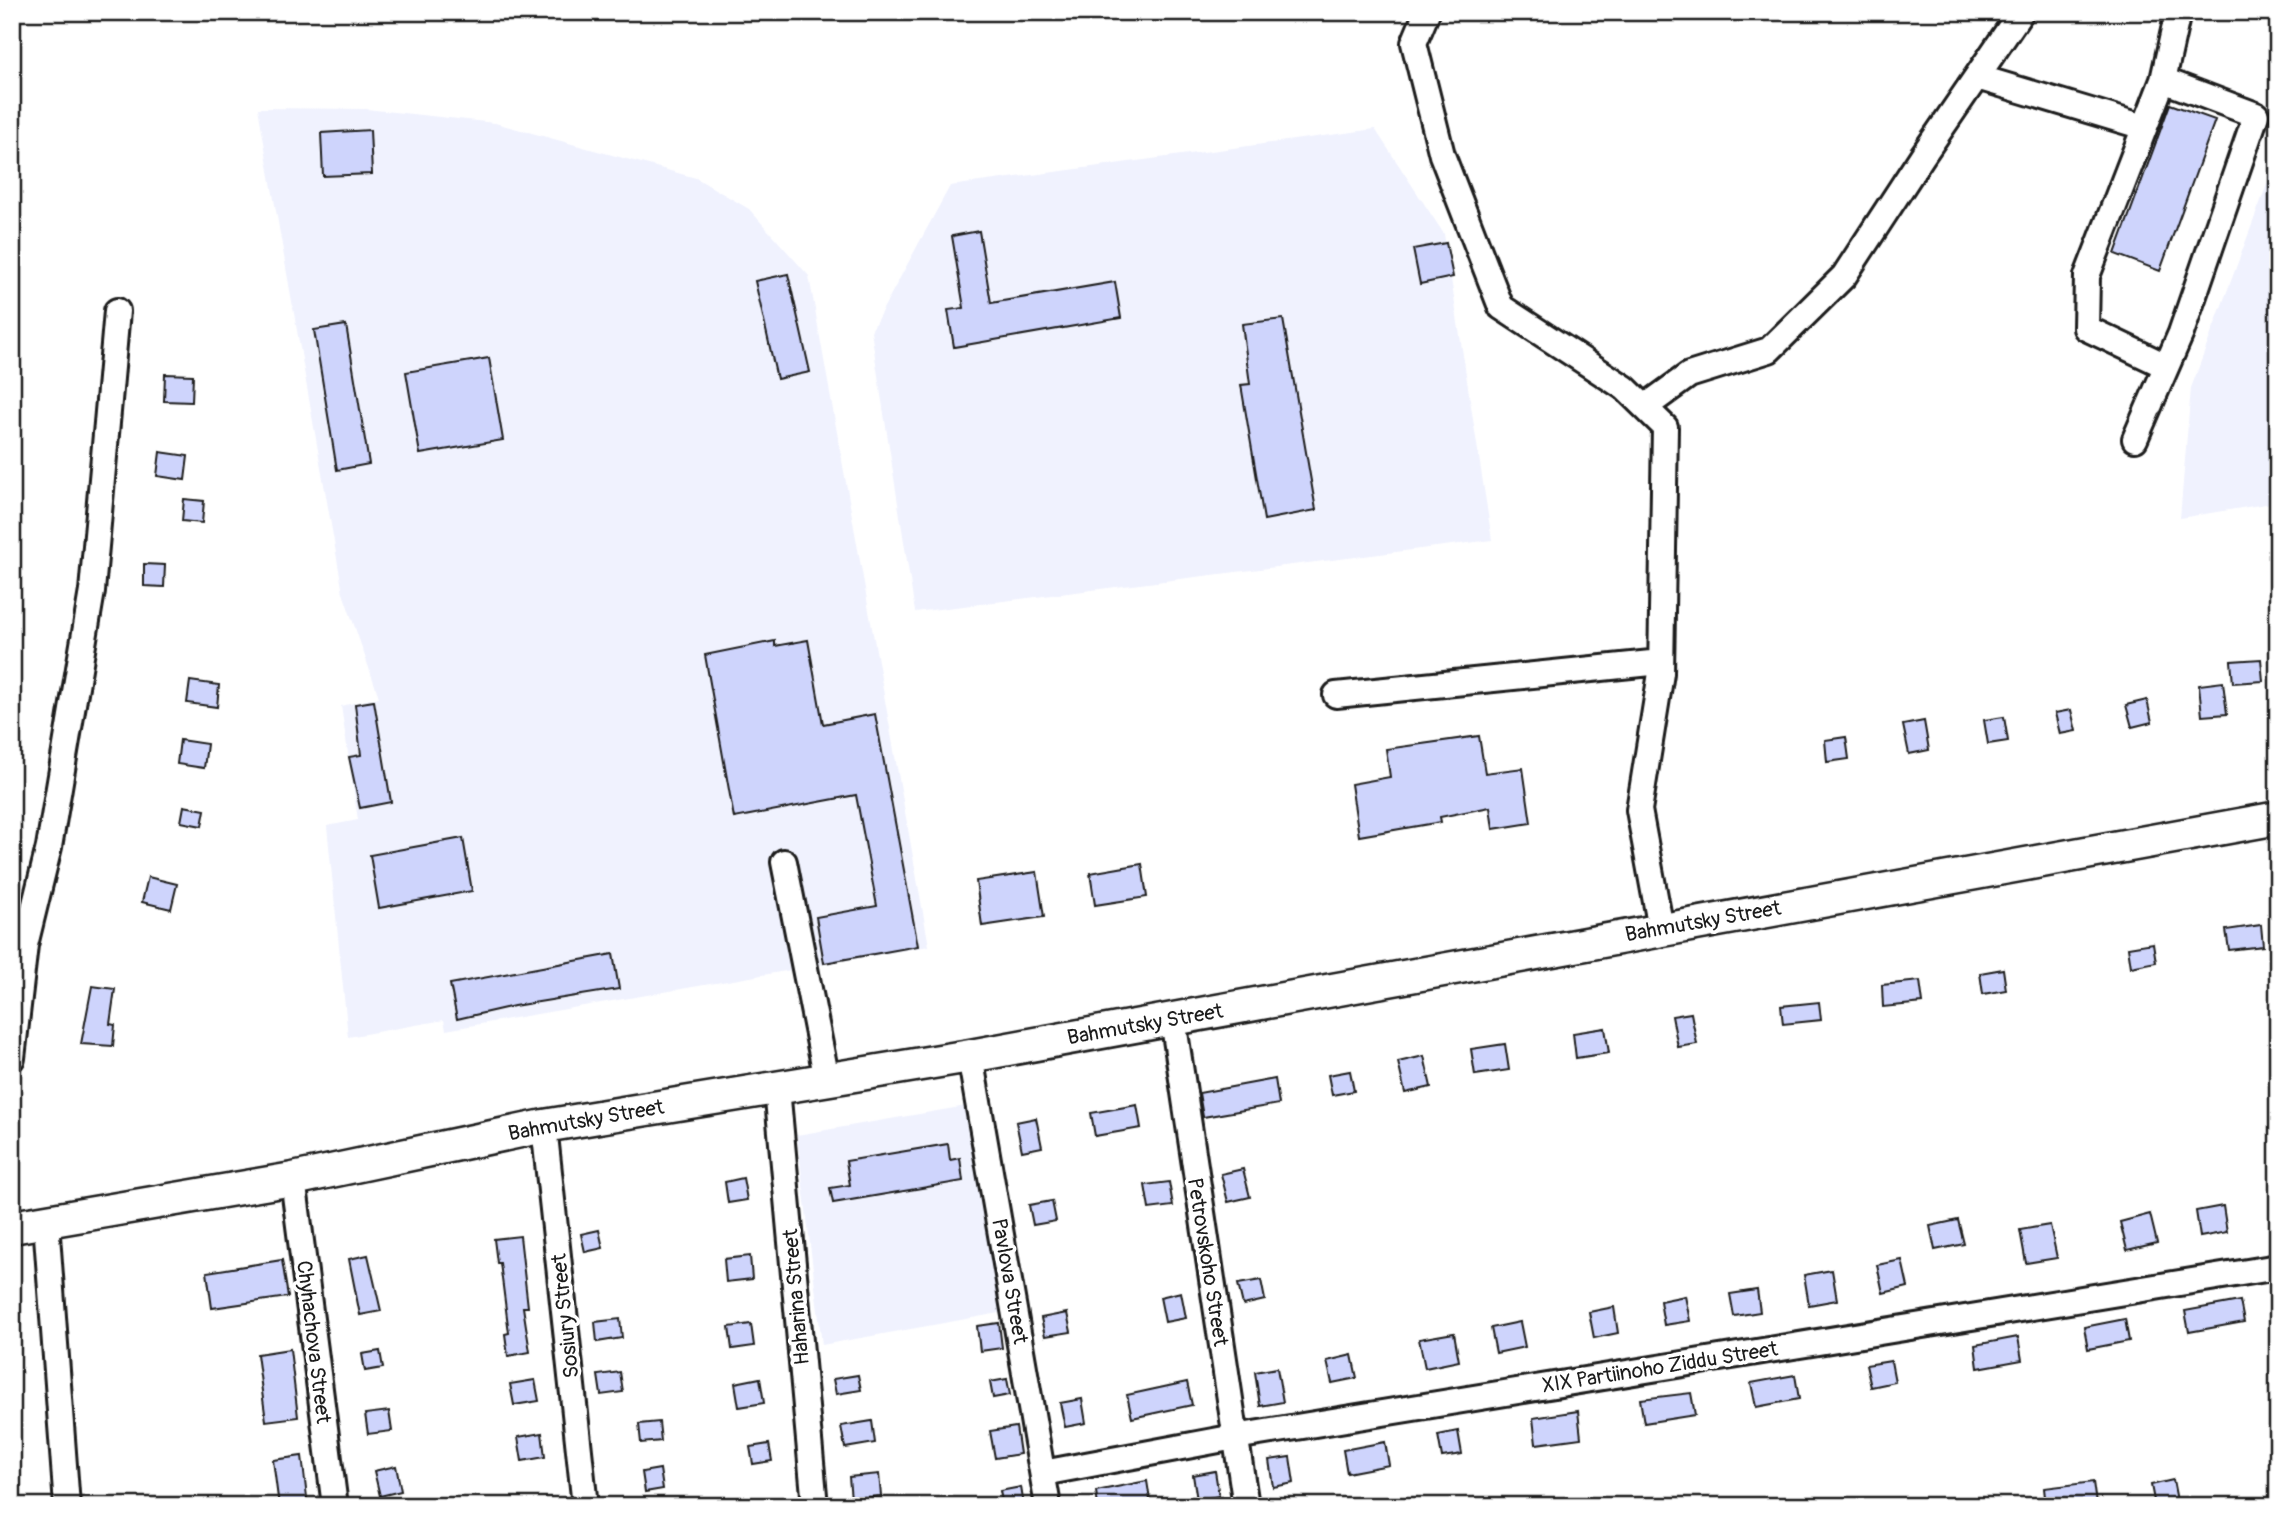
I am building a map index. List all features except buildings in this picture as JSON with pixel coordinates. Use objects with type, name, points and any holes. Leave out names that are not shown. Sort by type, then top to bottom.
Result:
[{"type":"main road","name":"Bahmutsky Street","points":[[12,1227],[293,1179],[544,1126],[970,1056],[2278,818]]},
{"type":"street","points":[[1427,12],[1414,43],[1441,155],[1501,307],[1625,388],[1665,426],[1661,662],[1639,810],[1661,929]]},
{"type":"street","points":[[1645,407],[1689,376],[1769,350],[1844,276],[2021,12]]},
{"type":"street","points":[[2166,366],[2086,328],[2087,276],[2163,80],[2178,12]]},
{"type":"street","points":[[1977,77],[2144,127]]},
{"type":"street","points":[[2135,439],[2181,333],[2256,115],[2163,80]]},
{"type":"street","points":[[12,1058],[25,945],[49,847],[92,591],[117,311]]},
{"type":"street","points":[[1336,695],[1661,662]]},
{"type":"street","points":[[784,862],[827,1080]]},
{"type":"street","name":"Petrovskoho Street","points":[[1173,1019],[1247,1506]]},
{"type":"street","name":"Pavlova Street","points":[[970,1056],[1048,1506]]},
{"type":"street","name":"Haharina Street","points":[[778,1088],[815,1506]]},
{"type":"street","name":"Sosiury Street","points":[[544,1126],[585,1506]]},
{"type":"street","name":"Chyhachova Street","points":[[293,1179],[335,1506]]},
{"type":"street","points":[[46,1222],[67,1506]]},
{"type":"street","name":"XIX Partiinoho Ziddu Street","points":[[1043,1473],[1235,1437],[2278,1267]]},
{"type":"shaded area","points":[[258,108],[366,109],[495,123],[696,178],[749,209],[809,276],[929,946],[446,1030],[444,1020],[348,1037],[327,826],[358,820],[341,706],[379,697],[343,593]]},
{"type":"shaded area","points":[[1375,129],[1444,234],[1492,540],[915,612],[871,331],[950,186]]},
{"type":"shaded area","points":[[2278,155],[2278,502],[2180,518],[2191,388]]},
{"type":"shaded area","points":[[972,1105],[1005,1312],[822,1345],[797,1135]]}]
